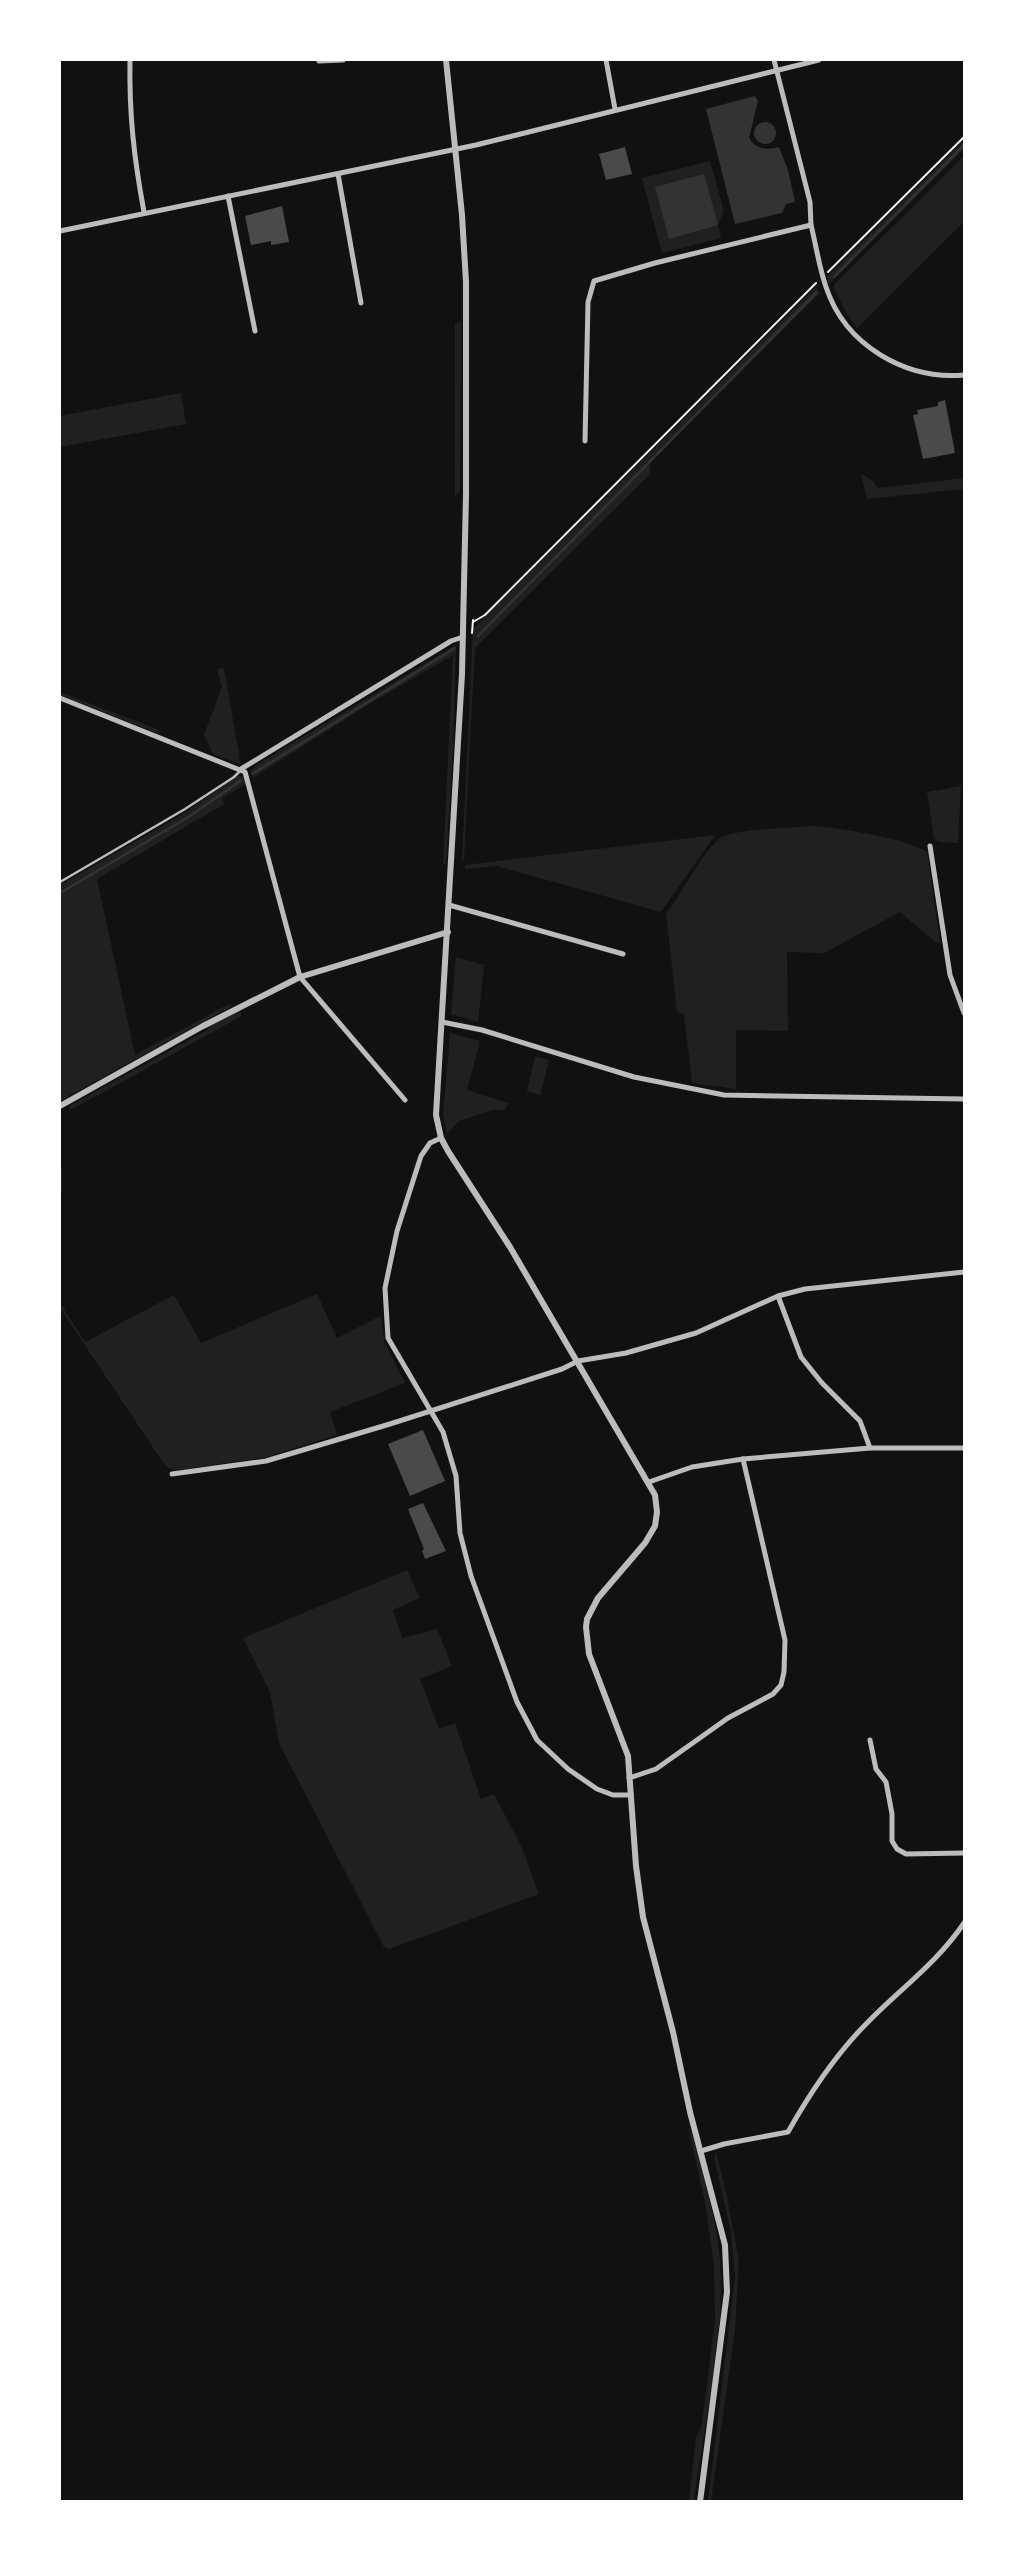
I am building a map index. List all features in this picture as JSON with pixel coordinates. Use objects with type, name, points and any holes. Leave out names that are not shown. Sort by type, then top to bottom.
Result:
[{"type":"street","points":[[130,60],[129,110],[144,212]]},
{"type":"street","points":[[319,60],[343,60]]},
{"type":"street","points":[[446,60],[462,215],[467,305],[464,638],[436,1115],[441,1138],[578,1361],[613,1427],[655,1495],[655,1526],[645,1543],[598,1598],[587,1619],[586,1627],[589,1654],[628,1756],[643,1917],[725,2245],[727,2292],[700,2501]]},
{"type":"street","points":[[606,60],[615,109]]},
{"type":"street","points":[[774,60],[810,202],[811,225],[822,277],[843,321],[858,338],[881,356],[907,369],[944,377],[964,375]]},
{"type":"street","points":[[60,231],[454,149],[819,60]]},
{"type":"street","points":[[338,174],[362,303]]},
{"type":"street","points":[[228,196],[255,331]]},
{"type":"street","points":[[585,441],[588,303],[594,281],[811,225]]},
{"type":"street","points":[[241,769],[451,641],[464,638]]},
{"type":"street","points":[[60,698],[241,769],[249,779],[300,977],[405,1100]]},
{"type":"street","points":[[930,846],[950,975],[964,1013]]},
{"type":"street","points":[[449,905],[623,954]]},
{"type":"street","points":[[60,1106],[203,1026],[300,977],[448,932]]},
{"type":"street","points":[[442,1022],[482,1031],[634,1077],[724,1095],[964,1099]]},
{"type":"street","points":[[441,1138],[430,1143],[415,1171],[397,1231],[385,1288],[388,1338],[443,1432],[456,1476],[460,1533],[471,1576],[517,1702],[537,1740],[568,1769],[597,1789],[613,1795],[631,1795]]},
{"type":"street","points":[[172,1474],[266,1461],[562,1369],[578,1361],[637,1350],[696,1333],[778,1296],[804,1289],[964,1272]]},
{"type":"street","points":[[778,1296],[801,1357],[860,1422],[870,1448]]},
{"type":"street","points":[[649,1482],[692,1467],[743,1460],[870,1448],[964,1448]]},
{"type":"street","points":[[629,1778],[656,1769],[728,1718],[773,1694],[781,1685],[786,1655],[785,1640],[743,1460]]},
{"type":"street","points":[[870,1740],[876,1769],[886,1782],[892,1814],[892,1841],[897,1850],[906,1854],[964,1853]]},
{"type":"street","points":[[701,2151],[788,2132],[829,2067],[866,2024],[911,1982],[964,1923]]},
{"type":"lane","points":[[60,882],[185,809],[234,777],[241,769]]},
{"type":"path","points":[[473,621],[485,615],[964,137]]},
{"type":"shaded area","points":[[755,96],[758,101],[749,138],[762,148],[779,147],[788,170],[795,202],[786,204],[782,213],[735,224],[706,109]]},
{"type":"shaded area","points":[[761,122],[769,122],[776,129],[776,137],[769,144],[761,144],[754,137],[754,129]]},
{"type":"shaded area","points":[[964,140],[964,149],[829,284],[827,277]]},
{"type":"shaded area","points":[[964,156],[964,222],[857,328],[833,286]]},
{"type":"shaded area","points":[[710,161],[724,211],[718,225],[721,238],[662,253],[642,178]]},
{"type":"shaded area","points":[[704,174],[718,225],[669,239],[655,187]]},
{"type":"shaded area","points":[[816,287],[820,293],[650,463],[650,474],[475,648],[462,860],[473,629]]},
{"type":"shaded area","points":[[461,322],[460,491],[455,495],[455,324]]},
{"type":"shaded area","points":[[181,393],[186,424],[60,447],[60,416]]},
{"type":"shaded area","points":[[861,474],[872,480],[878,488],[964,478],[964,489],[867,499]]},
{"type":"shaded area","points":[[456,645],[446,864],[443,864],[453,655],[366,706],[253,778],[251,771],[256,765]]},
{"type":"shaded area","points":[[224,668],[240,764],[213,754],[204,735],[222,687],[217,669]]},
{"type":"shaded area","points":[[60,692],[159,730],[157,733],[60,695]]},
{"type":"shaded area","points":[[238,776],[243,777],[246,784],[222,798],[224,804],[97,879],[135,1055],[223,1007],[232,1006],[60,1101],[60,885],[183,814]]},
{"type":"shaded area","points":[[961,786],[958,843],[938,842],[934,838],[927,792]]},
{"type":"shaded area","points":[[815,826],[890,839],[927,852],[940,943],[935,942],[900,912],[824,953],[787,952],[788,1031],[736,1030],[736,1089],[692,1083],[684,1014],[677,1012],[666,914],[705,855],[719,839],[726,835],[750,831]]},
{"type":"shaded area","points":[[715,835],[661,912],[497,866],[465,869],[465,865]]},
{"type":"shaded area","points":[[456,957],[484,965],[478,1022],[451,1014]]},
{"type":"shaded area","points":[[240,1011],[242,1016],[69,1111],[71,1105],[209,1029],[208,1026]]},
{"type":"shaded area","points":[[450,1033],[480,1041],[467,1090],[508,1103],[505,1110],[492,1110],[459,1121],[447,1134],[443,1115]]},
{"type":"shaded area","points":[[535,1056],[549,1060],[540,1095],[527,1091]]},
{"type":"shaded area","points":[[317,1294],[337,1338],[381,1316],[384,1341],[405,1383],[330,1412],[337,1435],[267,1457],[178,1470],[168,1468],[162,1461],[60,1308],[60,1303],[85,1342],[174,1295],[201,1343]]},
{"type":"shaded area","points":[[407,1570],[420,1598],[393,1610],[402,1638],[437,1629],[452,1666],[420,1679],[439,1729],[455,1723],[481,1799],[494,1794],[522,1848],[539,1894],[389,1949],[384,1947],[279,1743],[270,1692],[243,1638]]},
{"type":"shaded area","points":[[688,2127],[700,2160],[716,2228],[721,2291],[717,2351],[694,2502],[689,2501],[696,2438],[702,2424],[715,2319],[714,2264],[705,2202]]},
{"type":"shaded area","points":[[716,2152],[739,2261],[735,2330],[711,2501],[708,2502],[735,2277],[731,2232],[714,2157]]},
{"type":"building","points":[[625,147],[632,174],[606,180],[599,154]]},
{"type":"building","points":[[282,206],[289,242],[271,245],[271,241],[251,245],[245,216]]},
{"type":"building","points":[[945,400],[955,453],[923,459],[913,415],[918,414],[917,410],[938,406],[938,402]]},
{"type":"building","points":[[423,1430],[445,1481],[410,1496],[388,1444]]},
{"type":"building","points":[[423,1503],[446,1551],[425,1559],[422,1551],[424,1549],[408,1509]]},
{"type":"waterway","points":[[834,277],[964,145]]},
{"type":"waterway","points":[[478,636],[816,293]]},
{"type":"waterway","points":[[252,774],[455,648]]},
{"type":"waterway","points":[[60,893],[190,816],[240,781]]},
{"type":"waterway","points":[[60,1166],[60,1191]]}]
